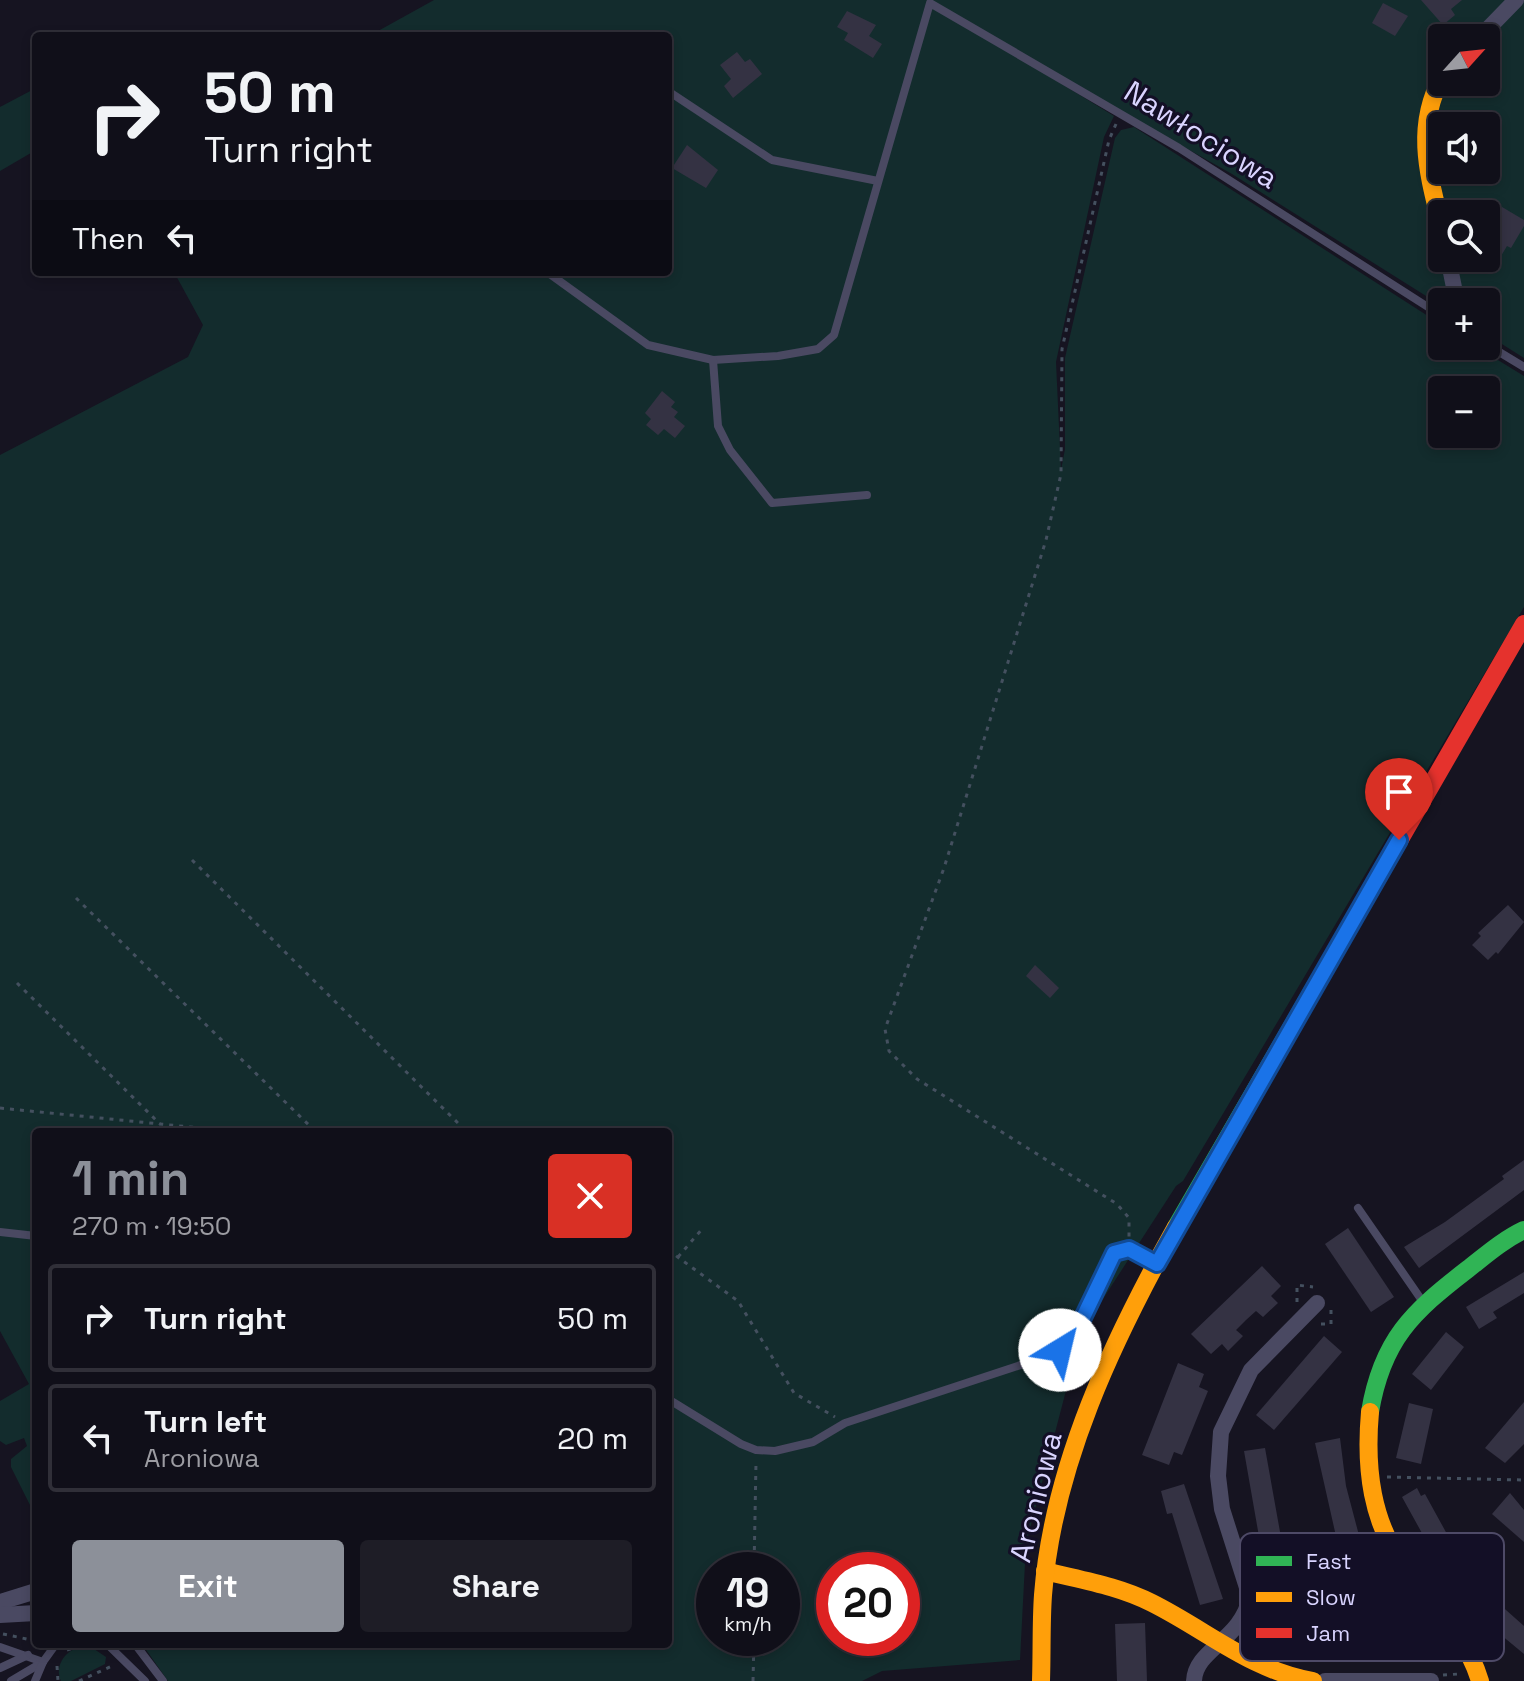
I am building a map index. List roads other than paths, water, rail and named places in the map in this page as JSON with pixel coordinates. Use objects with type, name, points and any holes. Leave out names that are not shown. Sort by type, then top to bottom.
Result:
[{"type":"street","points":[[1493,24],[1516,0]]},
{"type":"street","points":[[1433,96],[1427,108],[1423,132],[1426,163],[1435,200]]},
{"type":"street","name":"Aroniowa","points":[[1041,1681],[1039,1625],[1045,1571],[1060,1497],[1094,1392],[1157,1264],[1524,624]]},
{"type":"street","points":[[1386,1533],[1371,1477],[1370,1423],[1379,1371],[1394,1338],[1424,1303],[1524,1230]]},
{"type":"street","points":[[1240,1566],[1222,1509],[1218,1476],[1221,1432],[1251,1370],[1323,1297]]},
{"type":"street","points":[[1045,1571],[1113,1587],[1149,1601],[1181,1618],[1240,1658]]},
{"type":"street","points":[[0,1602],[32,1592]]},
{"type":"street","points":[[0,1615],[32,1613]]},
{"type":"street","points":[[1194,1681],[1197,1665],[1236,1627],[1240,1618]]},
{"type":"street","points":[[1245,1661],[1289,1679],[1313,1681]]},
{"type":"street","points":[[1325,1681],[1430,1678]]},
{"type":"lane","name":"Nawłociowa","points":[[878,181],[930,3],[1124,115],[1428,307]]},
{"type":"lane","points":[[553,276],[648,345],[713,360],[778,356],[818,349],[834,335],[878,181],[772,160],[672,94]]},
{"type":"lane","points":[[1500,352],[1524,367]]},
{"type":"lane","points":[[713,360],[718,426],[730,450],[772,503],[867,495]]},
{"type":"lane","points":[[1358,1208],[1424,1303]]},
{"type":"lane","points":[[0,1232],[32,1236]]},
{"type":"lane","points":[[672,1401],[756,1450],[775,1451],[813,1442],[845,1423],[1054,1354],[1078,1328],[1107,1263],[1121,1249],[1129,1249],[1157,1264]]},
{"type":"lane","points":[[0,1647],[29,1654],[43,1662]]},
{"type":"lane","points":[[35,1681],[53,1648]]},
{"type":"lane","points":[[105,1648],[145,1681]]},
{"type":"lane","points":[[138,1648],[163,1681]]},
{"type":"lane","points":[[0,1668],[29,1654]]},
{"type":"lane","points":[[11,1681],[43,1662]]}]
